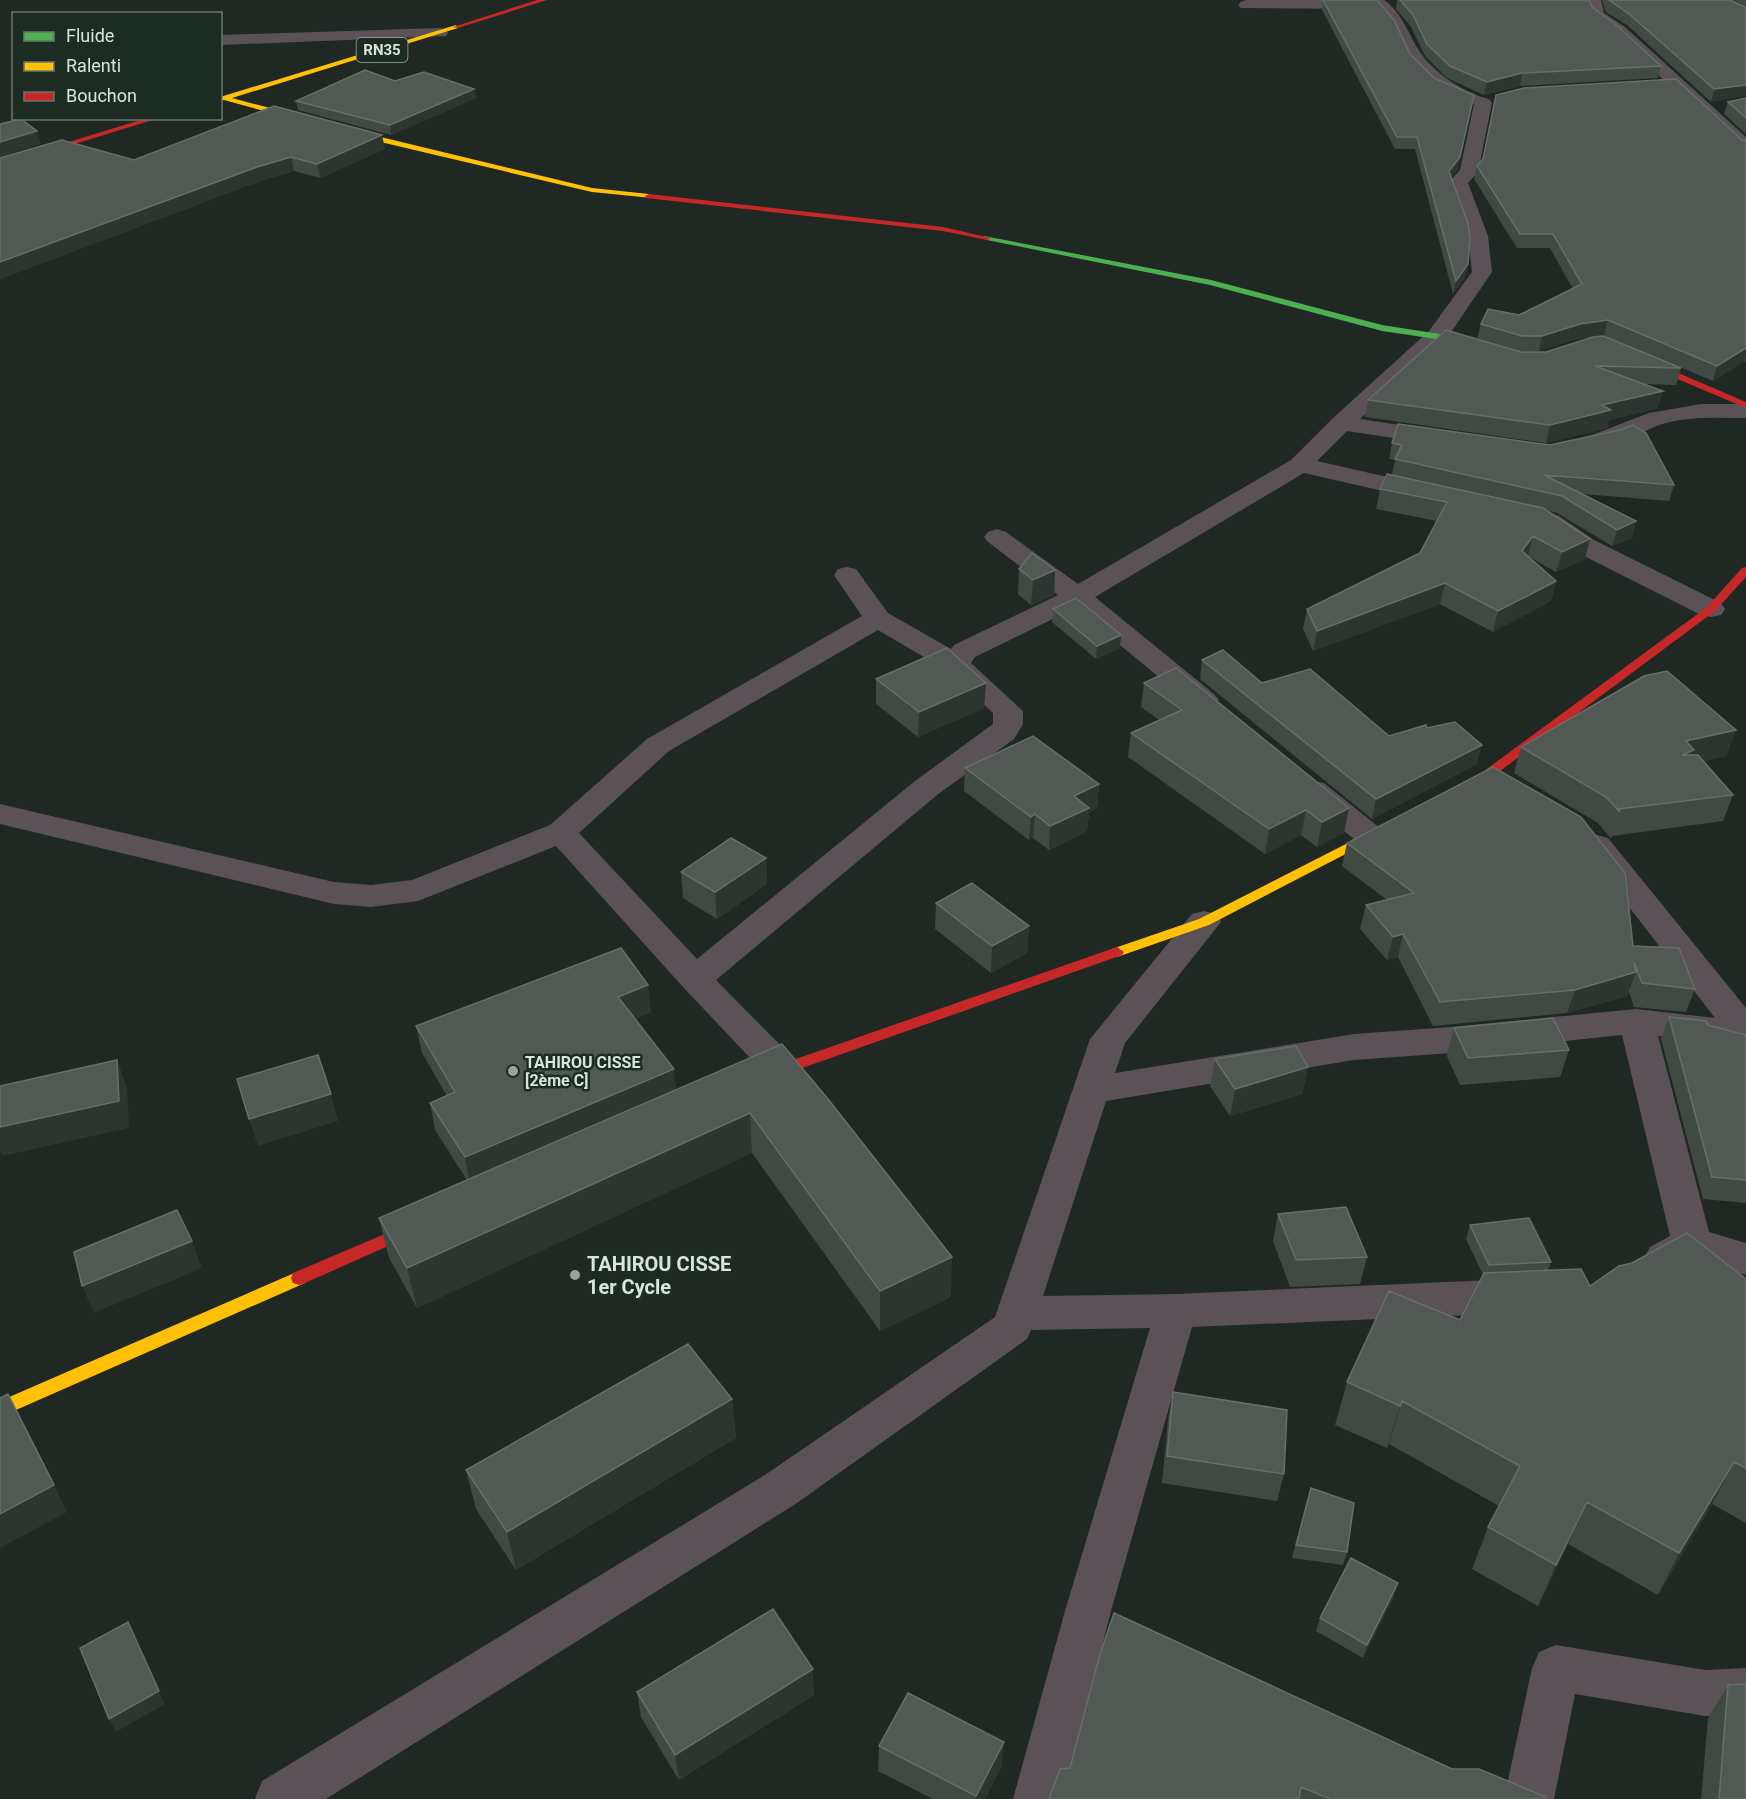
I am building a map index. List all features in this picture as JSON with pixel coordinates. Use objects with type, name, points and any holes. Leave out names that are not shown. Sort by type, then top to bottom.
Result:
[{"type":"street","name":"RN35","points":[[223,98],[543,0]]},
{"type":"street","points":[[1593,0],[1597,15],[1619,30],[1746,147]]},
{"type":"street","points":[[956,664],[964,651],[1077,596],[1300,465],[1341,423],[1437,336],[1482,272],[1478,236],[1458,182],[1469,172],[1492,100],[1440,84],[1416,59],[1401,28],[1377,2]]},
{"type":"street","points":[[1246,5],[1402,3]]},
{"type":"street","points":[[222,40],[440,33]]},
{"type":"street","points":[[1655,85],[1679,84]]},
{"type":"street","points":[[223,98],[357,134],[592,190],[943,229],[1211,283],[1382,328],[1437,336],[1497,354]]},
{"type":"street","points":[[1707,110],[1726,107]]},
{"type":"street","points":[[0,165],[149,120]]},
{"type":"street","points":[[1725,130],[1746,129]]},
{"type":"street","points":[[1628,355],[1746,405]]},
{"type":"street","points":[[1577,446],[1607,440],[1656,419],[1677,414],[1746,411]]},
{"type":"street","points":[[1341,423],[1466,442]]},
{"type":"street","points":[[1300,465],[1446,497]]},
{"type":"street","points":[[1525,515],[1548,520],[1586,546],[1711,609]]},
{"type":"street","points":[[997,537],[1077,596],[1222,715]]},
{"type":"street","points":[[1449,795],[1488,774],[1711,609],[1746,570]]},
{"type":"street","points":[[695,979],[926,788],[1003,733],[1008,723],[1008,711],[956,664],[878,619],[847,575]]},
{"type":"street","points":[[0,814],[334,893],[371,896],[418,890],[561,832],[657,745],[878,619]]},
{"type":"street","points":[[1294,774],[1370,836]]},
{"type":"street","points":[[1488,774],[1518,791]]},
{"type":"street","points":[[738,1086],[781,1068],[1204,922],[1400,820]]},
{"type":"street","points":[[1577,826],[1586,832],[1746,1033]]},
{"type":"street","points":[[561,832],[695,979],[781,1068]]},
{"type":"street","points":[[280,1799],[781,1490],[1012,1327],[1108,1040],[1204,922]]},
{"type":"street","points":[[1090,1090],[1354,1047],[1451,1040],[1636,1021],[1746,1033]]},
{"type":"street","points":[[1636,1021],[1692,1243]]},
{"type":"street","points":[[0,1409],[445,1215]]},
{"type":"street","points":[[1630,1276],[1692,1243],[1746,1259]]},
{"type":"street","points":[[1017,1313],[1176,1311],[1552,1294]]},
{"type":"street","points":[[1038,1799],[1088,1611],[1176,1311]]},
{"type":"street","points":[[1088,1611],[1131,1631]]},
{"type":"street","points":[[1503,1797],[1556,1668],[1705,1693],[1746,1691]]},
{"type":"building","points":[[1323,0],[1377,0],[1394,20],[1410,54],[1434,78],[1474,95],[1460,157],[1449,171],[1468,224],[1470,238],[1468,264],[1456,281],[1417,137],[1397,137]]},
{"type":"building","points":[[1400,0],[1589,0],[1592,7],[1614,23],[1661,66],[1522,73],[1487,82],[1450,66],[1427,44],[1413,15]]},
{"type":"building","points":[[1609,0],[1730,0],[1746,7],[1746,85],[1714,89],[1629,14]]},
{"type":"building","points":[[365,70],[395,81],[424,72],[474,89],[390,125],[296,101]]},
{"type":"building","points":[[1676,79],[1742,140],[1746,140],[1746,348],[1717,366],[1608,320],[1580,324],[1542,336],[1522,336],[1481,324],[1488,309],[1519,315],[1582,284],[1553,234],[1520,234],[1477,166],[1483,159],[1496,95],[1524,88]]},
{"type":"building","points":[[1746,98],[1746,118],[1728,102]]},
{"type":"building","points":[[274,106],[382,135],[317,164],[291,157],[257,167],[0,262],[0,158],[62,140],[134,160]]},
{"type":"building","points":[[22,120],[37,131],[0,142],[0,124]]},
{"type":"building","points":[[1446,330],[1521,352],[1546,352],[1593,337],[1604,336],[1681,368],[1595,366],[1663,391],[1602,405],[1611,410],[1550,425],[1368,400]]},
{"type":"building","points":[[1398,424],[1550,445],[1620,430],[1633,425],[1646,433],[1674,485],[1544,475],[1636,521],[1617,530],[1562,496],[1395,459],[1402,445],[1392,443]]},
{"type":"building","points":[[1387,474],[1543,508],[1590,539],[1562,552],[1533,536],[1522,551],[1556,581],[1498,611],[1445,583],[1317,631],[1307,609],[1420,553],[1447,502],[1380,489]]},
{"type":"building","points":[[1032,553],[1055,570],[1033,580],[1019,569]]},
{"type":"building","points":[[1076,598],[1121,635],[1097,646],[1053,609]]},
{"type":"building","points":[[947,648],[986,683],[919,712],[876,679]]},
{"type":"building","points":[[1223,650],[1262,683],[1310,669],[1389,736],[1426,725],[1427,728],[1455,722],[1482,745],[1376,799],[1202,660]]},
{"type":"building","points":[[1176,668],[1349,808],[1322,822],[1306,810],[1269,829],[1131,733],[1182,710],[1144,683]]},
{"type":"building","points":[[1667,671],[1736,730],[1686,741],[1694,750],[1682,755],[1698,755],[1733,795],[1619,809],[1620,812],[1606,797],[1521,747],[1644,676]]},
{"type":"building","points":[[1033,736],[1099,784],[1074,796],[1089,808],[1050,826],[1035,814],[1031,817],[965,768]]},
{"type":"building","points":[[1493,767],[1581,817],[1625,873],[1633,946],[1679,948],[1695,989],[1642,983],[1634,962],[1636,972],[1575,990],[1440,1002],[1403,934],[1393,937],[1366,905],[1414,893],[1347,843]]},
{"type":"building","points":[[731,838],[766,858],[715,892],[681,872]]},
{"type":"building","points":[[972,883],[1029,926],[992,946],[936,903]]},
{"type":"building","points":[[621,948],[648,985],[618,997],[674,1069],[465,1157],[430,1103],[455,1092],[416,1026]]},
{"type":"building","points":[[1669,1017],[1706,1021],[1708,1025],[1746,1035],[1746,1180],[1712,1177]]},
{"type":"building","points":[[1553,1018],[1569,1050],[1468,1058],[1454,1028]]},
{"type":"building","points":[[782,1044],[952,1257],[880,1291],[750,1113],[407,1268],[379,1218]]},
{"type":"building","points":[[1296,1046],[1308,1067],[1235,1089],[1215,1059]]},
{"type":"building","points":[[318,1055],[331,1094],[249,1119],[237,1079]]},
{"type":"building","points":[[117,1060],[119,1101],[0,1127],[0,1086]]},
{"type":"building","points":[[1346,1207],[1367,1257],[1296,1260],[1278,1214]]},
{"type":"building","points":[[177,1210],[192,1241],[82,1286],[74,1252]]},
{"type":"building","points":[[1529,1218],[1551,1262],[1489,1265],[1470,1225]]},
{"type":"building","points":[[1687,1233],[1746,1279],[1746,1468],[1734,1462],[1679,1553],[1587,1502],[1556,1565],[1488,1527],[1520,1466],[1402,1401],[1400,1406],[1347,1382],[1389,1291],[1460,1320],[1484,1273],[1581,1269],[1590,1286],[1619,1266],[1632,1263]]},
{"type":"building","points":[[688,1344],[732,1399],[507,1532],[466,1470]]},
{"type":"building","points":[[1173,1392],[1287,1410],[1284,1474],[1167,1456]]},
{"type":"building","points":[[8,1394],[54,1485],[0,1514],[0,1398]]},
{"type":"building","points":[[1311,1488],[1354,1503],[1347,1552],[1296,1545]]},
{"type":"building","points":[[1351,1558],[1398,1583],[1367,1645],[1320,1618]]},
{"type":"building","points":[[773,1609],[813,1669],[675,1755],[637,1692]]},
{"type":"building","points":[[1114,1613],[1452,1769],[1479,1769],[1546,1797],[1546,1799],[1330,1799],[1301,1787],[1299,1799],[1049,1799],[1060,1769],[1070,1768],[1100,1654]]},
{"type":"building","points":[[128,1622],[159,1691],[109,1719],[80,1648]]},
{"type":"building","points":[[1746,1684],[1746,1799],[1719,1799],[1728,1685]]},
{"type":"building","points":[[908,1693],[1004,1742],[976,1796],[879,1746]]},
{"type":"traffic: fast","points":[[987,238],[1211,283],[1382,328],[1437,336],[1483,350]]},
{"type":"traffic: slow","points":[[222,98],[456,27]]},
{"type":"traffic: slow","points":[[225,98],[358,134],[592,190],[649,196]]},
{"type":"traffic: slow","points":[[1117,952],[1204,922],[1385,828]]},
{"type":"traffic: slow","points":[[0,1409],[299,1278]]},
{"type":"traffic: jam","points":[[456,27],[544,0]]},
{"type":"traffic: jam","points":[[0,165],[149,120]]},
{"type":"traffic: jam","points":[[649,196],[943,229],[987,238]]},
{"type":"traffic: jam","points":[[1638,359],[1746,405]]},
{"type":"traffic: jam","points":[[1458,790],[1488,774],[1711,609],[1746,570]]},
{"type":"traffic: jam","points":[[755,1079],[1117,952]]},
{"type":"traffic: jam","points":[[299,1278],[427,1222]]},
{"type":"place","name":"TAHIROU CISSE [2ème C]","points":[[513,1071]]},
{"type":"place","name":"TAHIROU CISSE 1er Cycle","points":[[575,1275]]}]
